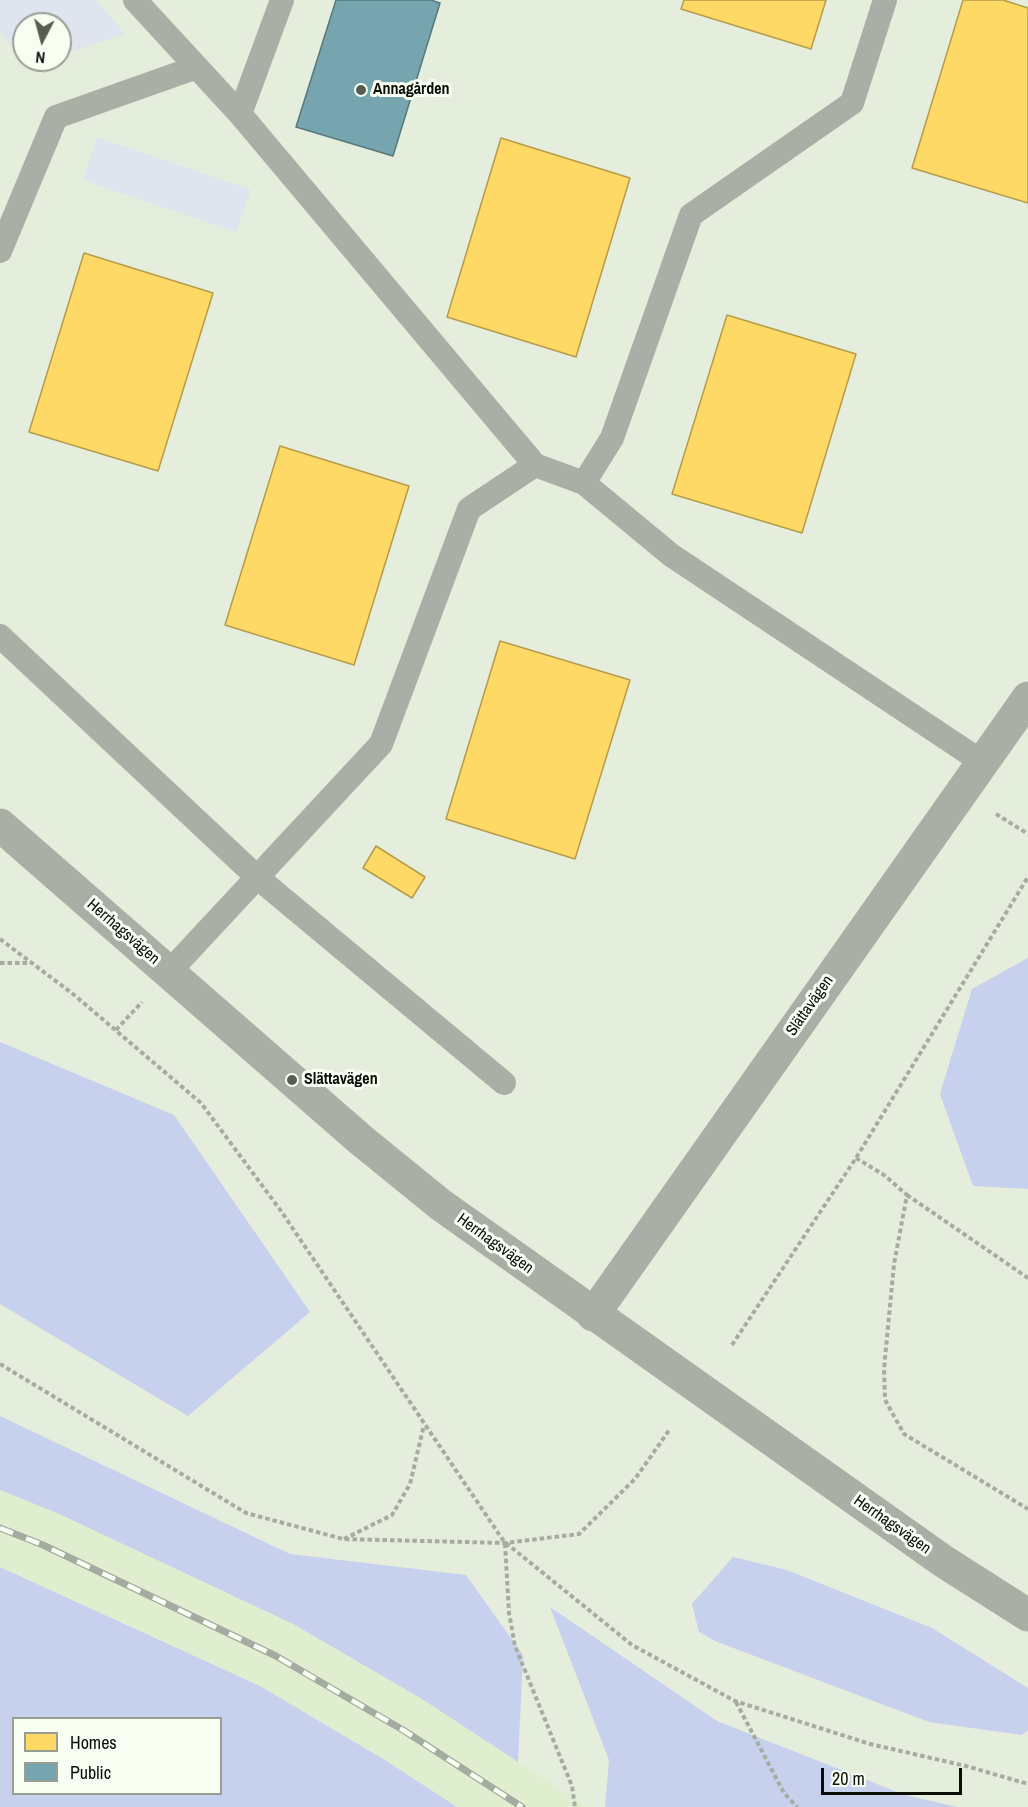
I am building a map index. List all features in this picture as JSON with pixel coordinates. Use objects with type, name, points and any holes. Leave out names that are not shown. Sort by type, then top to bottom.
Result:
[{"type":"street","name":"Slättavägen","points":[[593,1315],[1028,698]]},
{"type":"street","name":"Herrhagsvägen","points":[[0,825],[361,1140],[441,1205],[593,1315],[943,1561],[1028,1614]]},
{"type":"lane","points":[[135,0],[240,114],[535,465],[584,483],[671,555],[982,762]]},
{"type":"lane","points":[[240,114],[282,0]]},
{"type":"lane","points":[[584,483],[612,438],[691,215],[852,103],[885,0]]},
{"type":"lane","points":[[0,251],[56,117],[197,68]]},
{"type":"lane","points":[[169,972],[381,744],[469,509],[535,465]]},
{"type":"lane","points":[[0,636],[258,878],[504,1083]]},
{"type":"path","points":[[732,1345],[856,1158],[1028,877]]},
{"type":"path","points":[[0,939],[73,994],[201,1103],[281,1211],[505,1543],[632,1645],[735,1701],[870,1744],[966,1766],[1028,1784]]},
{"type":"path","points":[[0,963],[31,964]]},
{"type":"path","points":[[856,1158],[884,1175],[907,1195],[1028,1278]]},
{"type":"path","points":[[907,1195],[894,1264],[884,1369],[885,1400],[904,1434],[1028,1509]]},
{"type":"path","points":[[0,1364],[246,1513],[343,1539],[505,1543],[579,1534],[635,1479],[670,1429]]},
{"type":"path","points":[[343,1539],[392,1515],[410,1484],[424,1425]]},
{"type":"path","points":[[505,1543],[509,1613],[515,1646],[572,1786],[575,1807]]},
{"type":"path","points":[[735,1701],[784,1793],[797,1807]]},
{"type":"shaded area","points":[[0,0],[96,0],[125,34],[72,51],[72,12],[12,12],[12,47],[0,32]]},
{"type":"shaded area","points":[[97,137],[251,190],[236,232],[83,180]]},
{"type":"shaded area","points":[[1028,958],[1028,1189],[973,1186],[940,1094],[972,989]]},
{"type":"shaded area","points":[[0,1042],[174,1115],[310,1312],[188,1416],[0,1304]]},
{"type":"shaded area","points":[[0,1416],[290,1554],[466,1575],[523,1655],[518,1762],[422,1699],[293,1624],[57,1513],[0,1490]]},
{"type":"shaded area","points":[[0,1490],[57,1513],[293,1624],[422,1699],[587,1807],[457,1807],[385,1760],[260,1686],[0,1567]]},
{"type":"shaded area","points":[[733,1557],[787,1570],[932,1628],[1028,1688],[1028,1730],[1022,1735],[929,1722],[715,1641],[699,1632],[692,1604]]},
{"type":"shaded area","points":[[0,1567],[260,1686],[385,1760],[457,1807],[0,1807]]},
{"type":"shaded area","points":[[550,1607],[717,1721],[905,1795],[957,1807],[605,1807],[609,1760]]},
{"type":"building: Homes","points":[[684,0],[826,0],[811,49],[681,9]]},
{"type":"building: Homes","points":[[963,0],[1003,0],[1028,8],[1028,203],[912,168]]},
{"type":"building: Homes","points":[[501,138],[630,178],[576,357],[447,317]]},
{"type":"building: Homes","points":[[84,253],[213,293],[158,471],[29,432]]},
{"type":"building: Homes","points":[[727,315],[856,354],[802,533],[672,494]]},
{"type":"building: Homes","points":[[280,446],[409,486],[354,665],[225,625]]},
{"type":"building: Homes","points":[[500,641],[630,680],[575,859],[446,819]]},
{"type":"building: Homes","points":[[376,846],[425,877],[412,898],[363,868]]},
{"type":"building: Public","name":"Annagården","points":[[336,0],[431,0],[440,3],[393,156],[296,127]]},
{"type":"railway","points":[[0,1528],[43,1545],[276,1656],[403,1730],[522,1807]]},
{"type":"place","name":"Annagården","points":[[361,90]]},
{"type":"place","name":"Slättavägen","points":[[292,1080]]}]
